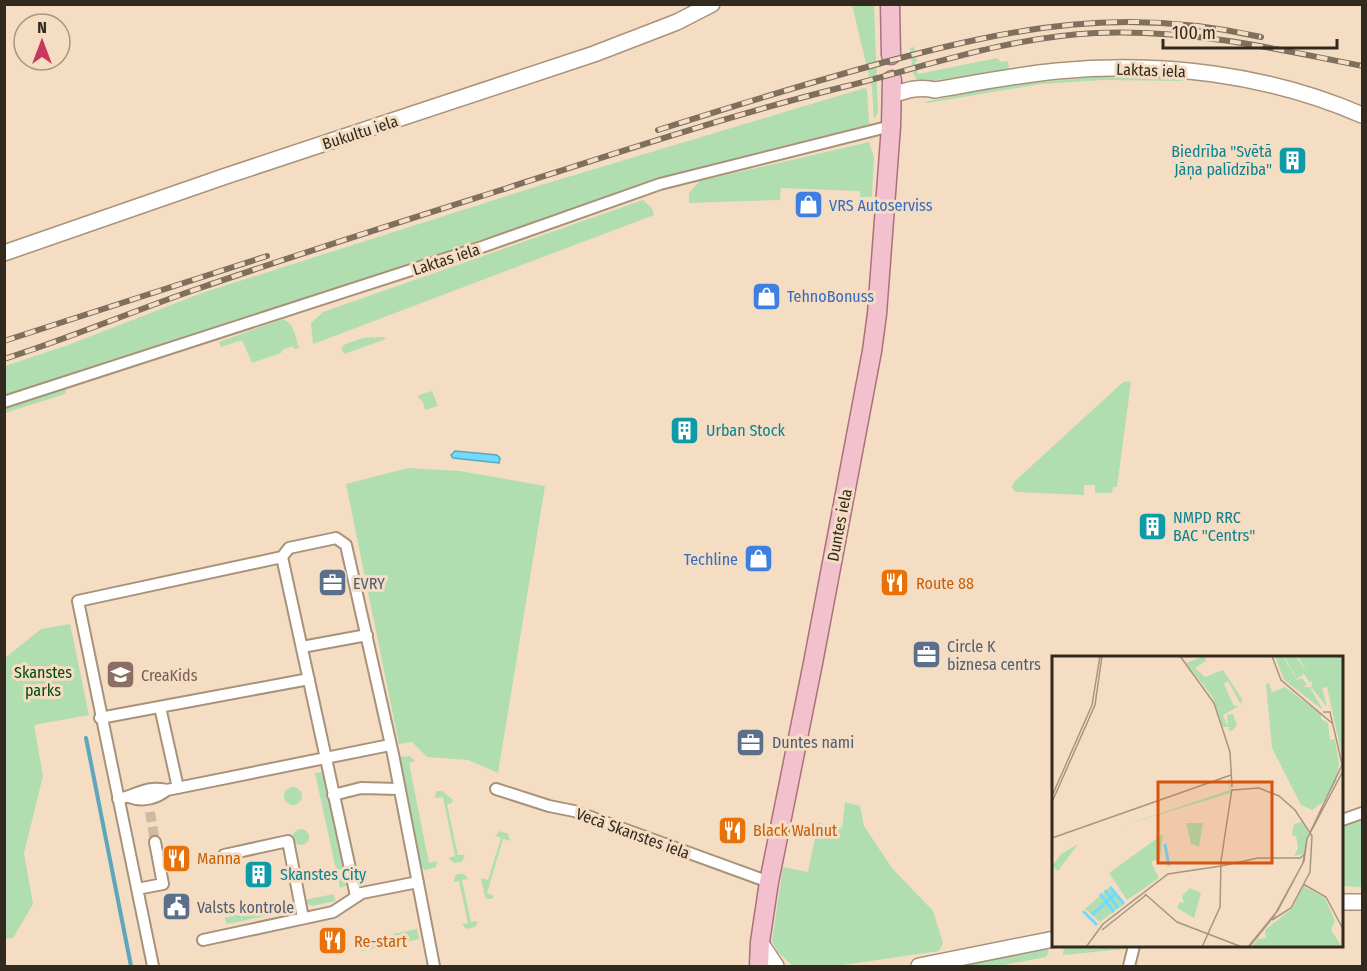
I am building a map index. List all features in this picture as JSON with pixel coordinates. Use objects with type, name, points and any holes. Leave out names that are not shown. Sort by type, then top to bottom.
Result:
[{"type":"main road","points":[[890,4],[891,55]]},
{"type":"main road","name":"Duntes iela","points":[[759,966],[760,942],[769,882],[872,351],[877,314],[892,88]]},
{"type":"street","name":"Bukultu iela","points":[[4,253],[226,176],[594,54],[677,22],[712,4]]},
{"type":"street","name":"Laktas iela","points":[[892,88],[925,87],[935,90],[1058,71],[1112,68],[1163,69],[1217,74],[1268,83],[1310,95],[1362,115]]},
{"type":"street","name":"Laktas iela","points":[[4,402],[447,259],[660,184],[891,126]]},
{"type":"street","points":[[153,966],[100,718],[78,601],[282,557],[289,548],[336,538],[346,545],[367,635],[434,966]]},
{"type":"street","points":[[282,557],[356,896]]},
{"type":"street","points":[[302,647],[367,635]]},
{"type":"street","points":[[100,718],[309,679]]},
{"type":"street","points":[[160,706],[172,789]]},
{"type":"street","points":[[118,800],[144,790],[172,789],[390,745]]},
{"type":"street","points":[[333,795],[361,788],[399,789]]},
{"type":"street","points":[[129,797],[138,801],[159,796],[172,789]]},
{"type":"street","name":"Vecā Skanstes iela","points":[[496,789],[549,806],[574,811],[769,882]]},
{"type":"street","points":[[147,799],[150,812]]},
{"type":"street","points":[[1343,819],[1362,813]]},
{"type":"street","points":[[224,855],[288,841],[303,918]]},
{"type":"street","points":[[137,890],[163,884],[155,842]]},
{"type":"street","points":[[203,940],[333,912],[362,893],[418,882]]},
{"type":"street","points":[[1343,902],[1362,902]]},
{"type":"street","points":[[919,966],[1052,939]]},
{"type":"street","points":[[760,942],[776,966]]},
{"type":"street","points":[[1129,966],[1134,947]]},
{"type":"green space","points":[[852,5],[874,5],[878,112],[874,119],[872,88]]},
{"type":"green space","points":[[914,47],[918,74],[997,58],[1001,62],[1008,61],[1009,69],[919,83],[913,74],[910,48]]},
{"type":"green space","points":[[1095,77],[1177,78],[1184,81],[1103,80],[1041,84],[924,102],[1009,85]]},
{"type":"green space","points":[[865,88],[869,124],[660,178],[425,259],[5,396],[5,366],[68,345],[202,293],[541,185]]},
{"type":"green space","points":[[869,142],[874,157],[872,197],[860,197],[860,191],[781,188],[780,200],[689,203],[689,193],[700,181]]},
{"type":"green space","points":[[643,200],[652,208],[654,215],[313,344],[311,323],[323,312]]},
{"type":"green space","points":[[282,319],[292,327],[299,348],[295,349],[292,346],[282,350],[281,353],[252,363],[242,340],[221,347],[219,342]]},
{"type":"green space","points":[[384,337],[386,339],[344,354],[342,350],[343,345],[363,338]]},
{"type":"green space","points":[[1126,381],[1131,382],[1117,487],[1113,487],[1112,493],[1095,493],[1095,485],[1084,485],[1084,495],[1015,492],[1012,487],[1014,482]]},
{"type":"green space","points":[[67,388],[65,394],[5,413],[5,408]]},
{"type":"green space","points":[[432,391],[438,406],[425,410],[423,402],[417,396]]},
{"type":"green space","points":[[408,468],[460,471],[545,486],[498,773],[468,760],[427,757],[412,742],[399,744],[346,484]]},
{"type":"green space","name":"Skanstes parks","points":[[70,624],[89,715],[34,725],[43,776],[24,853],[33,904],[13,938],[5,939],[5,658],[41,629]]},
{"type":"green space","points":[[410,756],[415,761],[409,763],[429,863],[437,861],[436,867],[425,870],[420,866],[398,757]]},
{"type":"green space","points":[[322,772],[348,885],[340,888],[315,773]]},
{"type":"green space","points":[[289,787],[297,787],[302,792],[300,803],[289,805],[284,800],[284,792]]},
{"type":"green space","points":[[436,791],[442,791],[453,800],[452,803],[447,804],[458,855],[465,855],[462,862],[454,863],[448,858],[455,856],[443,797],[435,798]]},
{"type":"green space","points":[[845,802],[860,806],[864,826],[892,868],[933,911],[943,943],[939,951],[836,966],[793,966],[778,952],[772,941],[783,867],[808,872],[818,823],[842,828]]},
{"type":"green space","points":[[1362,818],[1362,887],[1343,886],[1343,825]]},
{"type":"green space","points":[[298,829],[304,829],[309,837],[307,843],[298,845],[293,840],[293,834]]},
{"type":"green space","points":[[500,831],[508,834],[510,841],[503,839],[487,893],[494,896],[492,899],[487,899],[481,878],[488,880],[501,838],[495,836]]},
{"type":"green space","points":[[459,874],[464,874],[468,879],[462,880],[471,922],[478,921],[475,927],[466,929],[462,924],[468,923],[459,881],[453,882]]},
{"type":"green space","points":[[334,894],[335,901],[312,906],[304,902],[304,900]]},
{"type":"green space","points":[[295,902],[294,910],[227,924],[224,918]]},
{"type":"green space","points":[[417,929],[419,939],[403,943],[402,939],[394,941],[393,934]]},
{"type":"green space","points":[[385,935],[388,945],[362,951],[360,941]]},
{"type":"green space","points":[[1044,947],[1049,952],[1046,957],[999,966],[952,966]]},
{"type":"green space","points":[[1064,947],[1125,947],[1125,949],[1063,955]]},
{"type":"water","points":[[455,451],[497,455],[500,458],[499,463],[453,458],[451,455]]},
{"type":"waterway","points":[[86,738],[131,966]]},
{"type":"tunnel","points":[[150,812],[155,842]]},
{"type":"railway","points":[[658,130],[885,62],[980,39],[1026,31],[1117,22],[1163,23],[1211,28],[1261,37]]},
{"type":"railway","points":[[4,359],[235,276],[630,148],[760,109],[1001,46],[1096,33],[1164,34],[1230,41],[1362,66]]},
{"type":"railway","points":[[4,341],[267,256]]},
{"type":"place","name":"Biedrība \"Svētā Jāņa palīdzība\"","points":[[1293,160]]},
{"type":"place","name":"VRS Autoserviss","points":[[808,205]]},
{"type":"place","name":"TehnoBonuss","points":[[766,296]]},
{"type":"place","name":"Urban Stock","points":[[685,430]]},
{"type":"place","name":"NMPD RRC BAC \"Centrs\"","points":[[1152,526]]},
{"type":"place","name":"Techline","points":[[759,559]]},
{"type":"place","name":"EVRY","points":[[332,583]]},
{"type":"place","name":"Route 88","points":[[895,583]]},
{"type":"place","name":"Circle K biznesa centrs","points":[[926,655]]},
{"type":"place","name":"CreaKids","points":[[120,675]]},
{"type":"place","name":"Duntes nami","points":[[751,742]]},
{"type":"place","name":"Black Walnut","points":[[732,830]]},
{"type":"place","name":"Manna","points":[[176,858]]},
{"type":"place","name":"Skanstes City","points":[[259,874]]},
{"type":"place","name":"Valsts kontrole","points":[[176,907]]},
{"type":"place","name":"Re-start","points":[[333,941]]}]
